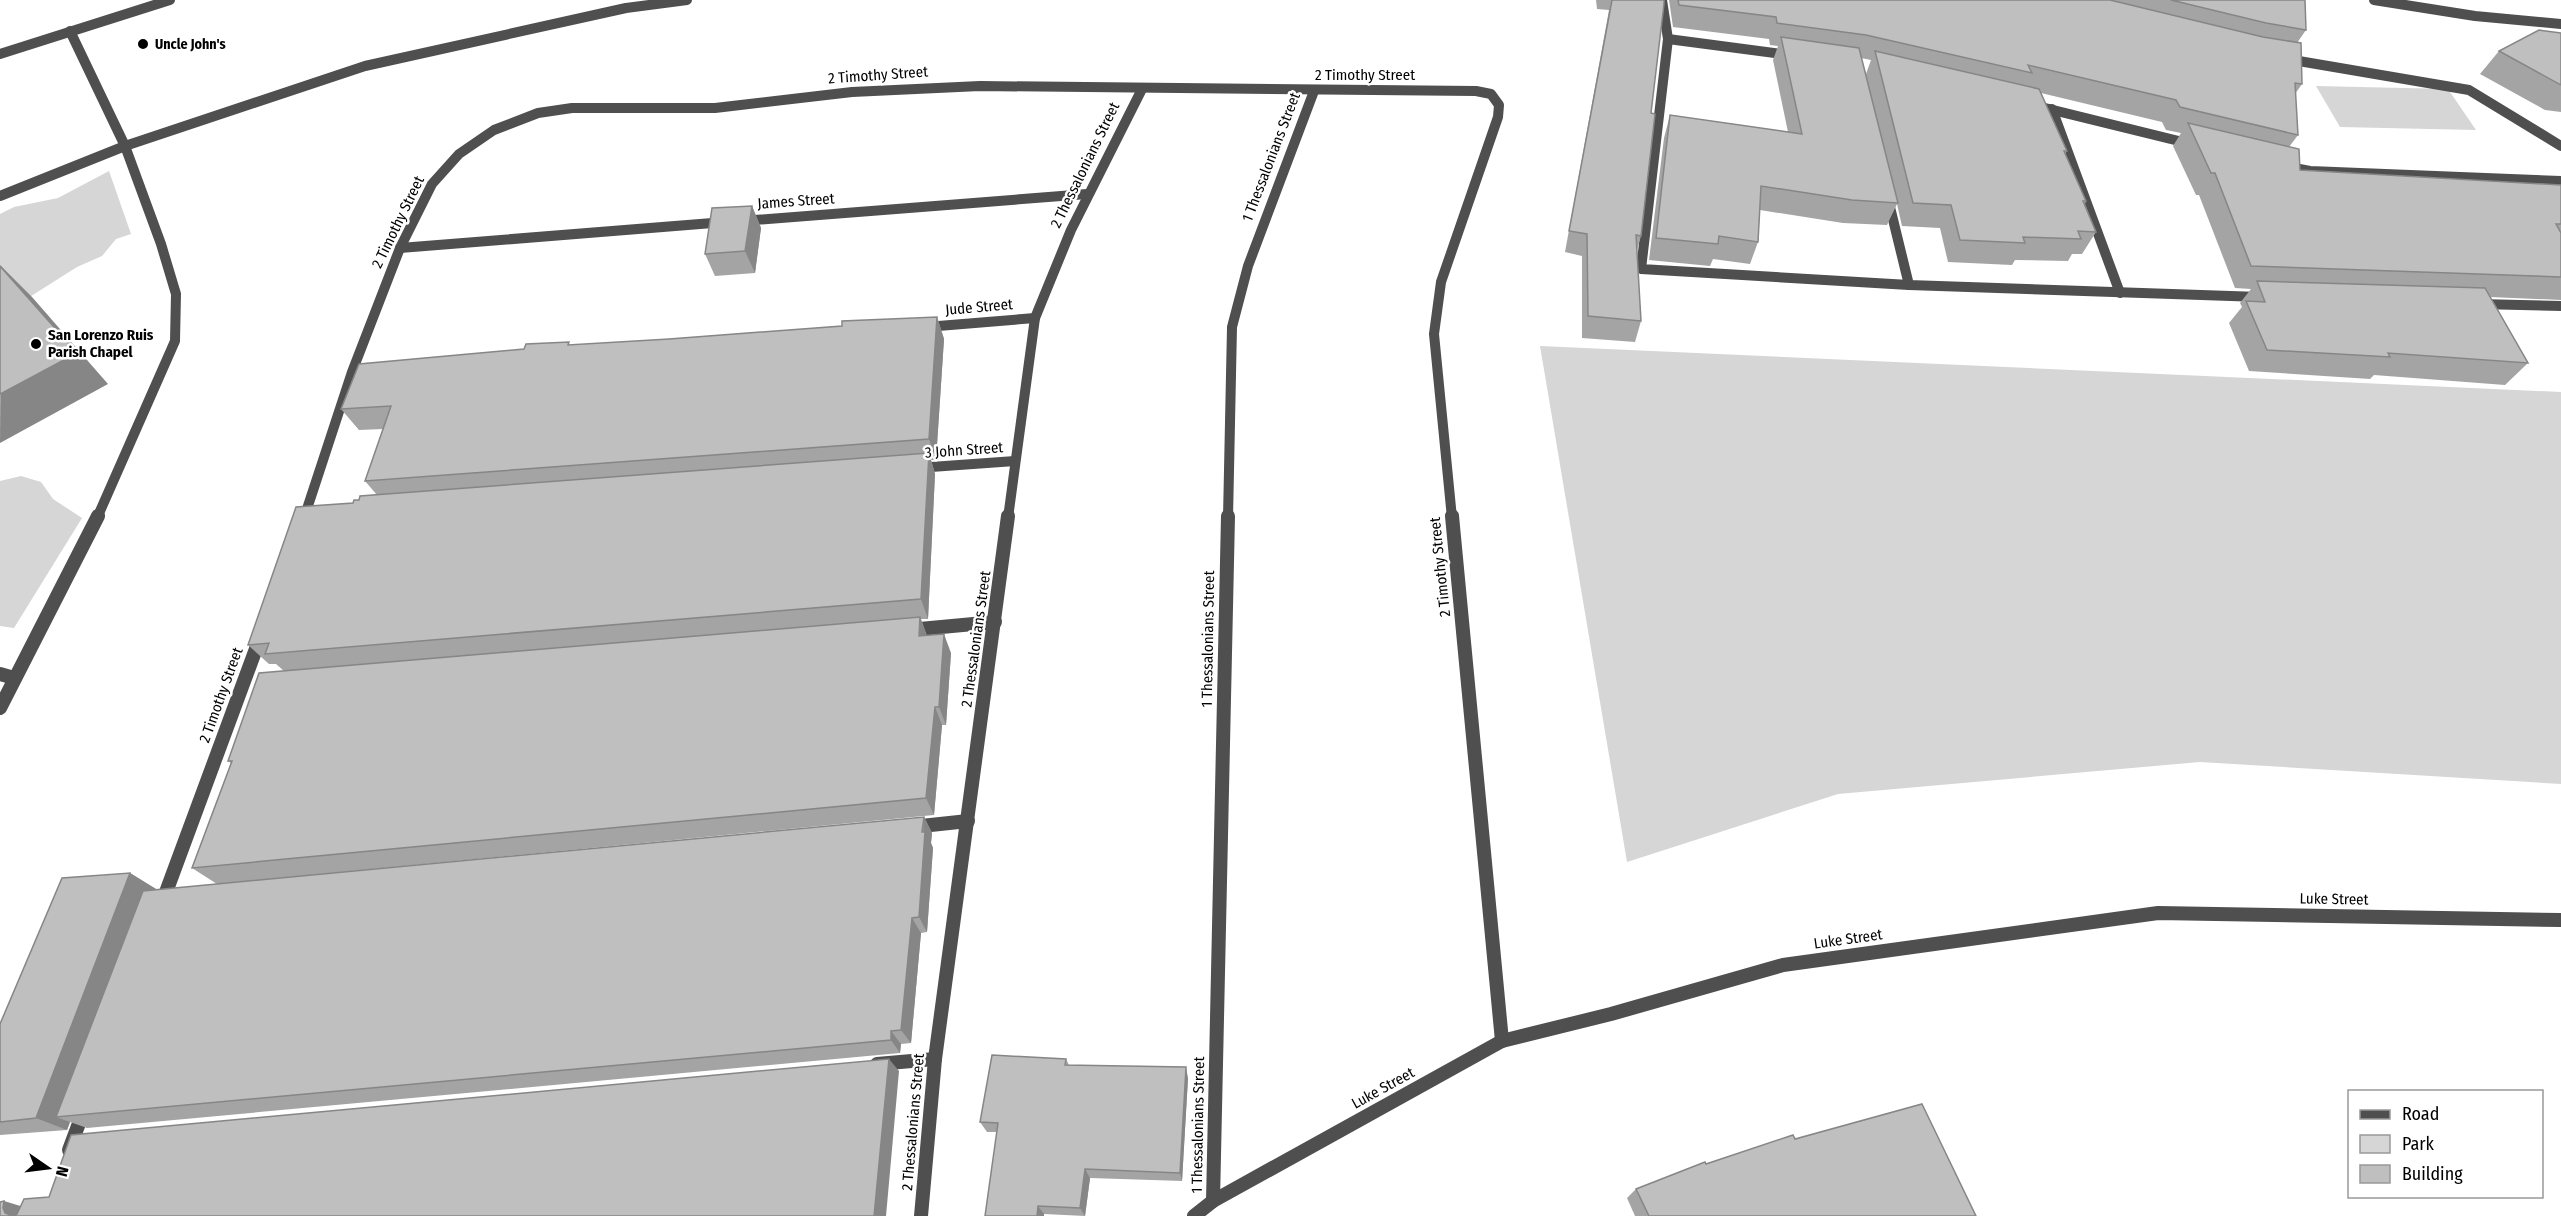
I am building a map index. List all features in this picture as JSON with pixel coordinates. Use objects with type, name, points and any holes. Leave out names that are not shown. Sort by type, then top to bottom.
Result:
[{"type":"street","points":[[0,54],[170,0]]},
{"type":"street","points":[[0,196],[125,146],[365,66],[626,8],[687,0]]},
{"type":"street","points":[[1662,0],[1668,39],[1641,269],[1909,285],[2275,298]]},
{"type":"street","points":[[2374,0],[2475,16],[2561,24]]},
{"type":"street","points":[[0,708],[105,503],[175,341],[176,294],[161,244],[125,146],[70,31]]},
{"type":"street","points":[[1668,39],[1797,56]]},
{"type":"street","points":[[2273,56],[2469,90],[2561,146]]},
{"type":"street","name":"2 Timothy Street","points":[[297,536],[311,514],[400,248],[432,184],[459,154],[494,130],[538,113],[572,108],[715,108],[852,93],[980,86],[1476,91],[1491,94],[1500,105],[1498,117],[1441,282],[1434,334],[1502,1041]]},
{"type":"street","name":"2 Thessalonians Street","points":[[921,1216],[935,1059],[1035,318],[1050,276],[1087,194],[1142,89]]},
{"type":"street","name":"1 Thessalonians Street","points":[[1212,1201],[1232,327],[1248,266],[1314,91]]},
{"type":"street","points":[[2017,101],[2201,146]]},
{"type":"street","points":[[2052,109],[2120,293]]},
{"type":"street","points":[[2268,163],[2310,171],[2561,181]]},
{"type":"street","points":[[1887,192],[1909,285]]},
{"type":"street","name":"James Street","points":[[400,248],[1087,194]]},
{"type":"street","points":[[2466,304],[2561,306]]},
{"type":"street","name":"Jude Street","points":[[917,327],[1035,318]]},
{"type":"street","name":"3 John Street","points":[[909,469],[1015,461]]},
{"type":"street","name":"2 Timothy Street","points":[[156,920],[170,897],[248,686],[266,622]]},
{"type":"street","points":[[899,630],[995,622]]},
{"type":"street","points":[[0,674],[14,678]]},
{"type":"street","points":[[897,828],[968,821]]},
{"type":"street","name":"Luke Street","points":[[1194,1216],[1212,1201],[1502,1041],[1611,1014],[1783,965],[2158,913],[2561,920]]},
{"type":"street","points":[[864,1066],[935,1059]]},
{"type":"street","points":[[65,1161],[79,1139],[89,1095]]},
{"type":"green space","points":[[2316,86],[2448,89],[2476,130],[2340,127]]},
{"type":"green space","points":[[109,171],[131,234],[116,239],[102,256],[77,267],[20,303],[0,281],[0,214],[14,207],[58,198]]},
{"type":"green space","points":[[1540,346],[2561,392],[2561,784],[2200,762],[1838,794],[1627,862]]},
{"type":"green space","points":[[21,476],[41,482],[53,499],[82,518],[14,628],[0,626],[0,481]]},
{"type":"building","points":[[1612,0],[1664,0],[1651,113],[1655,114],[1641,236],[1636,235],[1641,321],[1588,316],[1587,234],[1569,231]]},
{"type":"building","points":[[1678,0],[2110,0],[2263,37],[2301,43],[2302,84],[2295,83],[2298,135],[2180,107],[2176,100],[2028,65],[2032,73],[1866,35],[1777,23],[1776,17],[1679,5]]},
{"type":"building","points":[[2171,0],[2305,0],[2306,30],[2266,23]]},
{"type":"building","points":[[2539,30],[2561,33],[2561,85],[2499,51]]},
{"type":"building","points":[[1781,37],[1859,48],[1898,203],[1852,200],[1761,186],[1758,242],[1719,236],[1718,244],[1656,238],[1670,115],[1802,134]]},
{"type":"building","points":[[1875,51],[2039,89],[2067,151],[2064,151],[2086,201],[2083,201],[2096,232],[2078,231],[2081,239],[2023,237],[2025,243],[1960,240],[1951,205],[1913,203]]},
{"type":"building","points":[[2188,123],[2299,149],[2300,170],[2561,185],[2561,224],[2556,224],[2561,233],[2561,277],[2251,266],[2215,173],[2211,173]]},
{"type":"building","points":[[752,206],[745,251],[705,254],[712,208]]},
{"type":"building","points":[[0,266],[77,353],[0,394]]},
{"type":"building","points":[[2257,281],[2485,288],[2528,363],[2388,353],[2390,357],[2267,350],[2246,301],[2265,302]]},
{"type":"building","points":[[937,317],[929,439],[365,481],[391,406],[341,409],[359,364],[524,349],[526,344],[569,342],[568,345],[669,339],[842,326],[842,321]]},
{"type":"building","points":[[929,453],[921,599],[265,654],[269,643],[248,645],[296,507],[353,503],[354,500],[359,500],[360,496]]},
{"type":"building","points":[[920,617],[919,636],[944,634],[939,707],[935,707],[926,798],[192,868],[232,761],[228,761],[259,673]]},
{"type":"building","points":[[924,817],[919,917],[912,918],[901,1030],[891,1031],[891,1040],[56,1117],[143,891]]},
{"type":"building","points":[[130,873],[36,1118],[0,1122],[0,1024],[62,878]]},
{"type":"building","points":[[992,1055],[1066,1059],[1065,1065],[1186,1067],[1180,1173],[1085,1169],[1080,1208],[1038,1206],[1037,1216],[985,1216],[998,1123],[980,1122]]},
{"type":"building","points":[[889,1059],[874,1216],[13,1216],[17,1214],[24,1199],[49,1197],[71,1135]]},
{"type":"building","points":[[1922,1104],[1976,1216],[1649,1216],[1636,1189],[1705,1162],[1706,1164],[1793,1135],[1795,1139]]},
{"type":"building","points":[[4,1201],[5,1213],[13,1216],[0,1216],[0,1202]]},
{"type":"place","name":"Uncle John's","points":[[143,44]]},
{"type":"place","name":"San Lorenzo Ruis Parish Chapel","points":[[36,344]]}]
